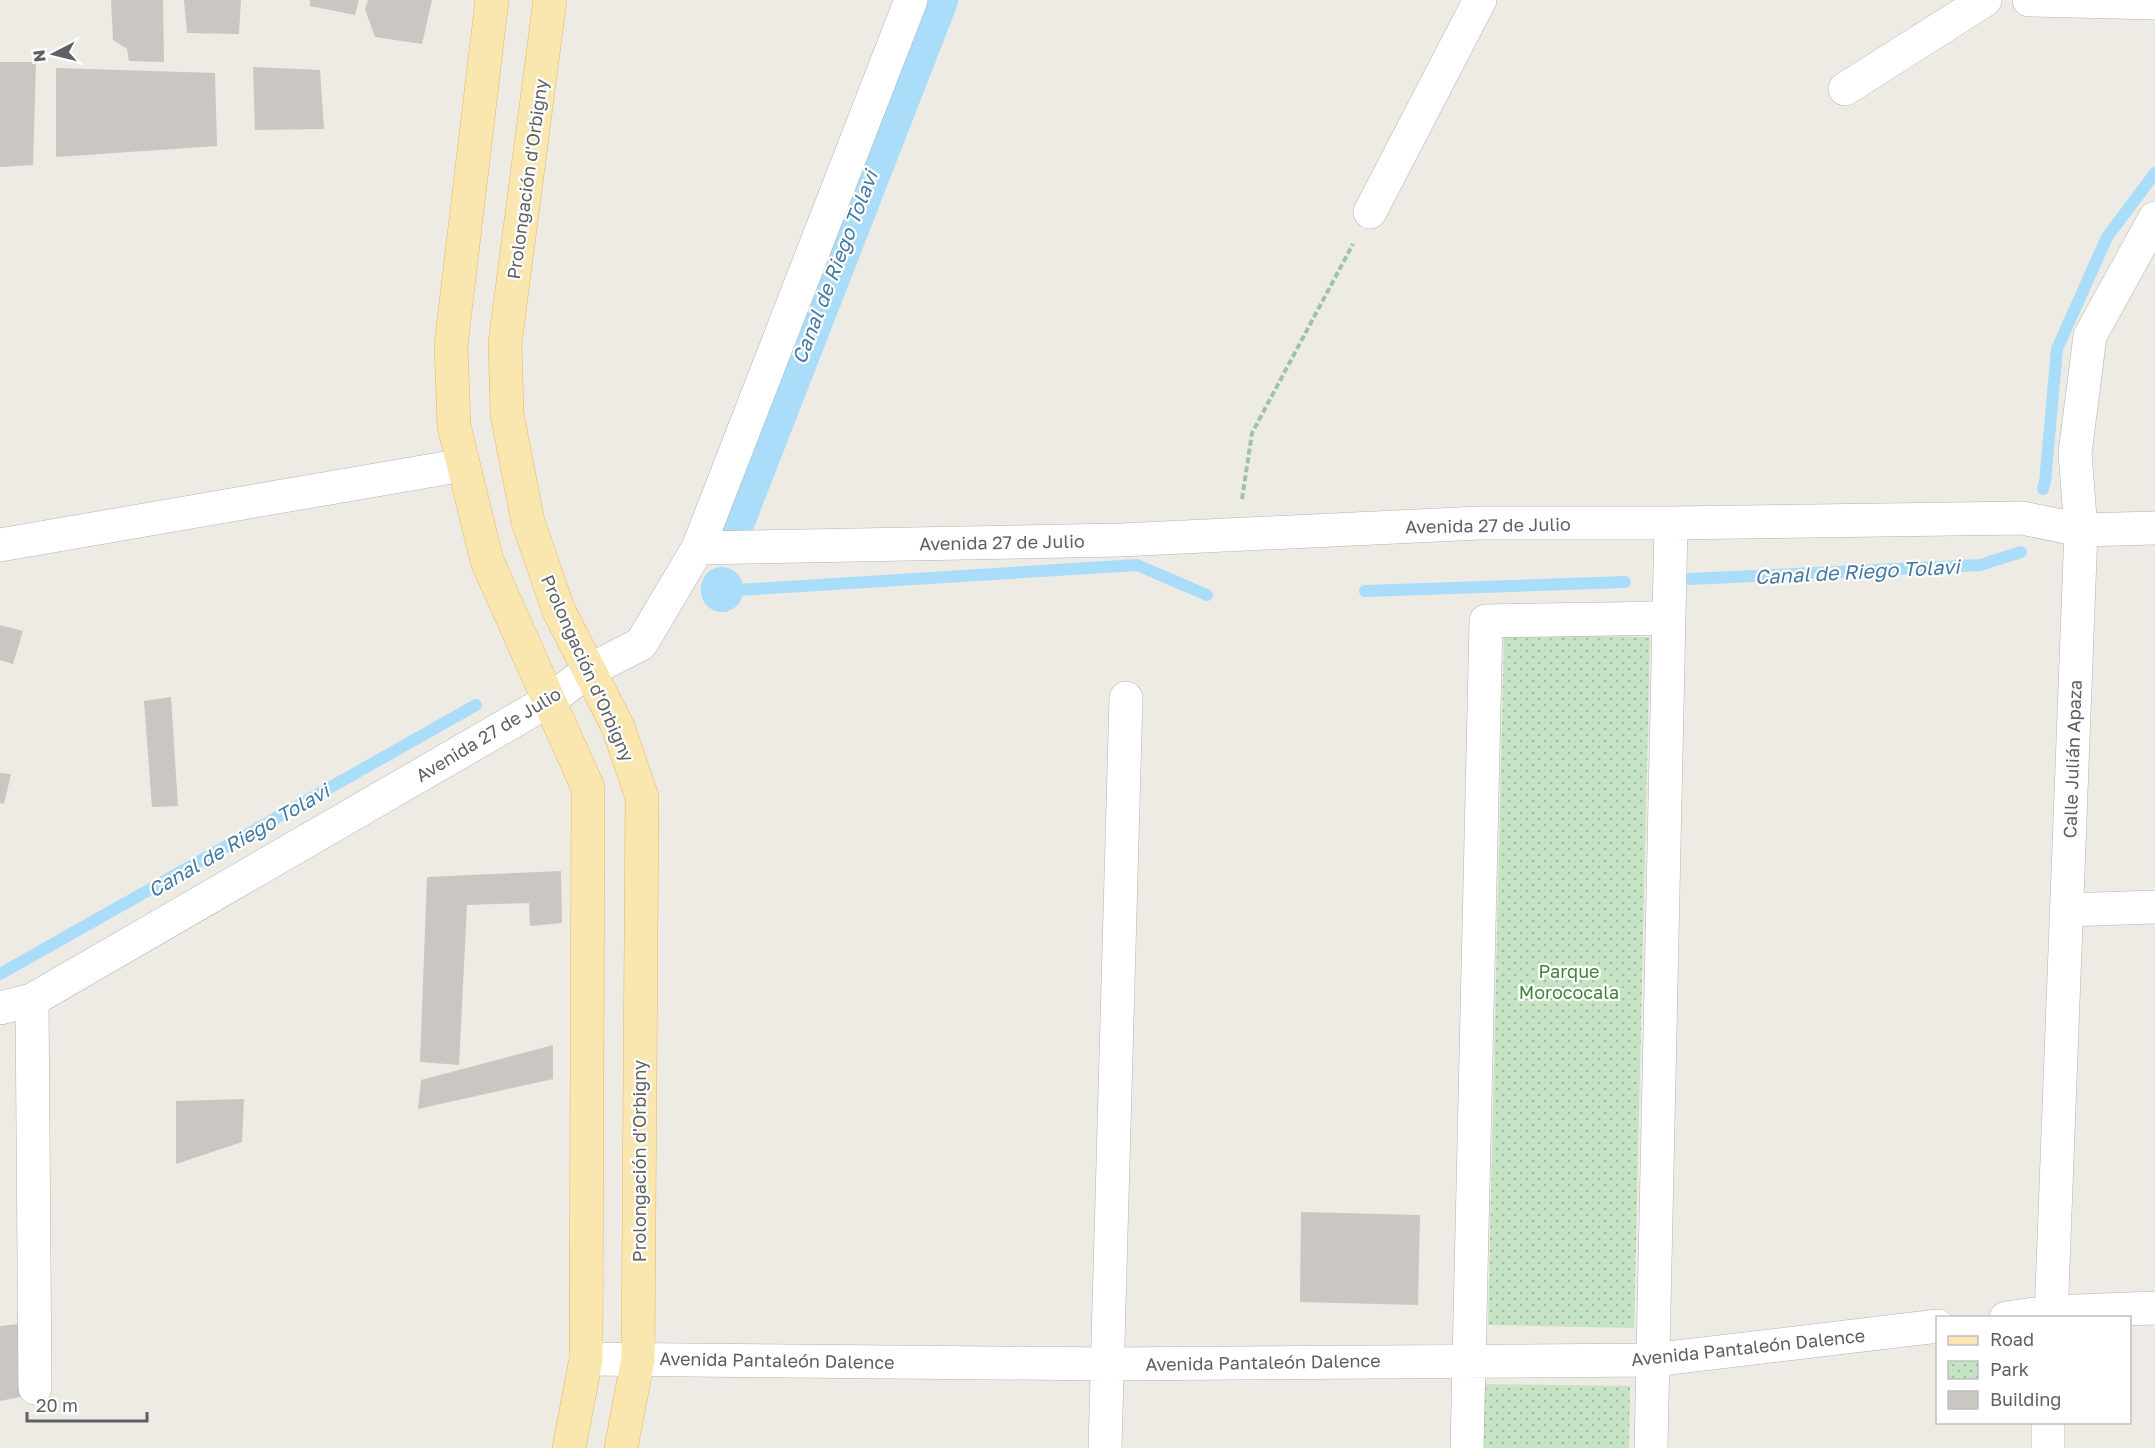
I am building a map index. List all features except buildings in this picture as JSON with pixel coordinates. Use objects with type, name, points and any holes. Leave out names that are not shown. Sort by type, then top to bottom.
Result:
[{"type":"main road","points":[[492,0],[451,345],[454,426],[487,561],[588,788],[586,1359],[569,1448]]},
{"type":"main road","name":"Prolongación d'Orbigny","points":[[550,0],[505,343],[507,414],[528,522],[560,611],[618,727],[642,797],[638,1359],[621,1448]]},
{"type":"street","points":[[698,548],[911,0]]},
{"type":"street","points":[[1370,212],[1480,0]]},
{"type":"street","points":[[1845,89],[1985,0]]},
{"type":"street","points":[[2029,0],[2155,3]]},
{"type":"street","name":"Calle Julián Apaza","points":[[2051,1315],[2081,530],[2075,453],[2090,336],[2155,218]]},
{"type":"street","points":[[0,545],[463,465]]},
{"type":"street","name":"Avenida 27 de Julio","points":[[0,1008],[32,1000],[550,700],[588,671],[641,644],[698,548],[1121,540],[1480,523],[2022,518],[2081,530],[2155,528]]},
{"type":"street","points":[[1651,1448],[1671,523]]},
{"type":"street","points":[[1467,1448],[1486,621],[1669,618]]},
{"type":"street","points":[[1105,1448],[1126,698]]},
{"type":"street","points":[[2066,910],[2155,907]]},
{"type":"street","points":[[32,1000],[35,1388]]},
{"type":"street","points":[[2028,1316],[2155,1308]]},
{"type":"street","name":"Avenida Pantaleón Dalence","points":[[586,1359],[1108,1364],[1652,1360],[1936,1326]]},
{"type":"street","points":[[2048,1424],[2048,1448]]},
{"type":"path","points":[[1236,534],[1252,433],[1370,212]]},
{"type":"green space","name":"Parque Morococala","points":[[1504,634],[1650,637],[1634,1328],[1488,1325]]},
{"type":"green space","points":[[1482,1384],[1630,1386],[1629,1448],[1481,1448]]},
{"type":"waterway","name":"Canal de Riego Tolavi","points":[[731,535],[732,526],[937,0]]},
{"type":"waterway","name":"Canal de Riego Tolavi","points":[[2043,489],[2057,349],[2107,237],[2155,173]]},
{"type":"waterway","name":"Canal de Riego Tolavi","points":[[1690,579],[1980,565],[2021,552]]},
{"type":"waterway","name":"Canal de Riego Tolavi","points":[[722,591],[1137,565],[1207,595]]},
{"type":"waterway","name":"Canal de Riego Tolavi","points":[[1365,591],[1625,582]]},
{"type":"waterway","name":"Canal de Riego Tolavi","points":[[0,974],[476,705]]}]
